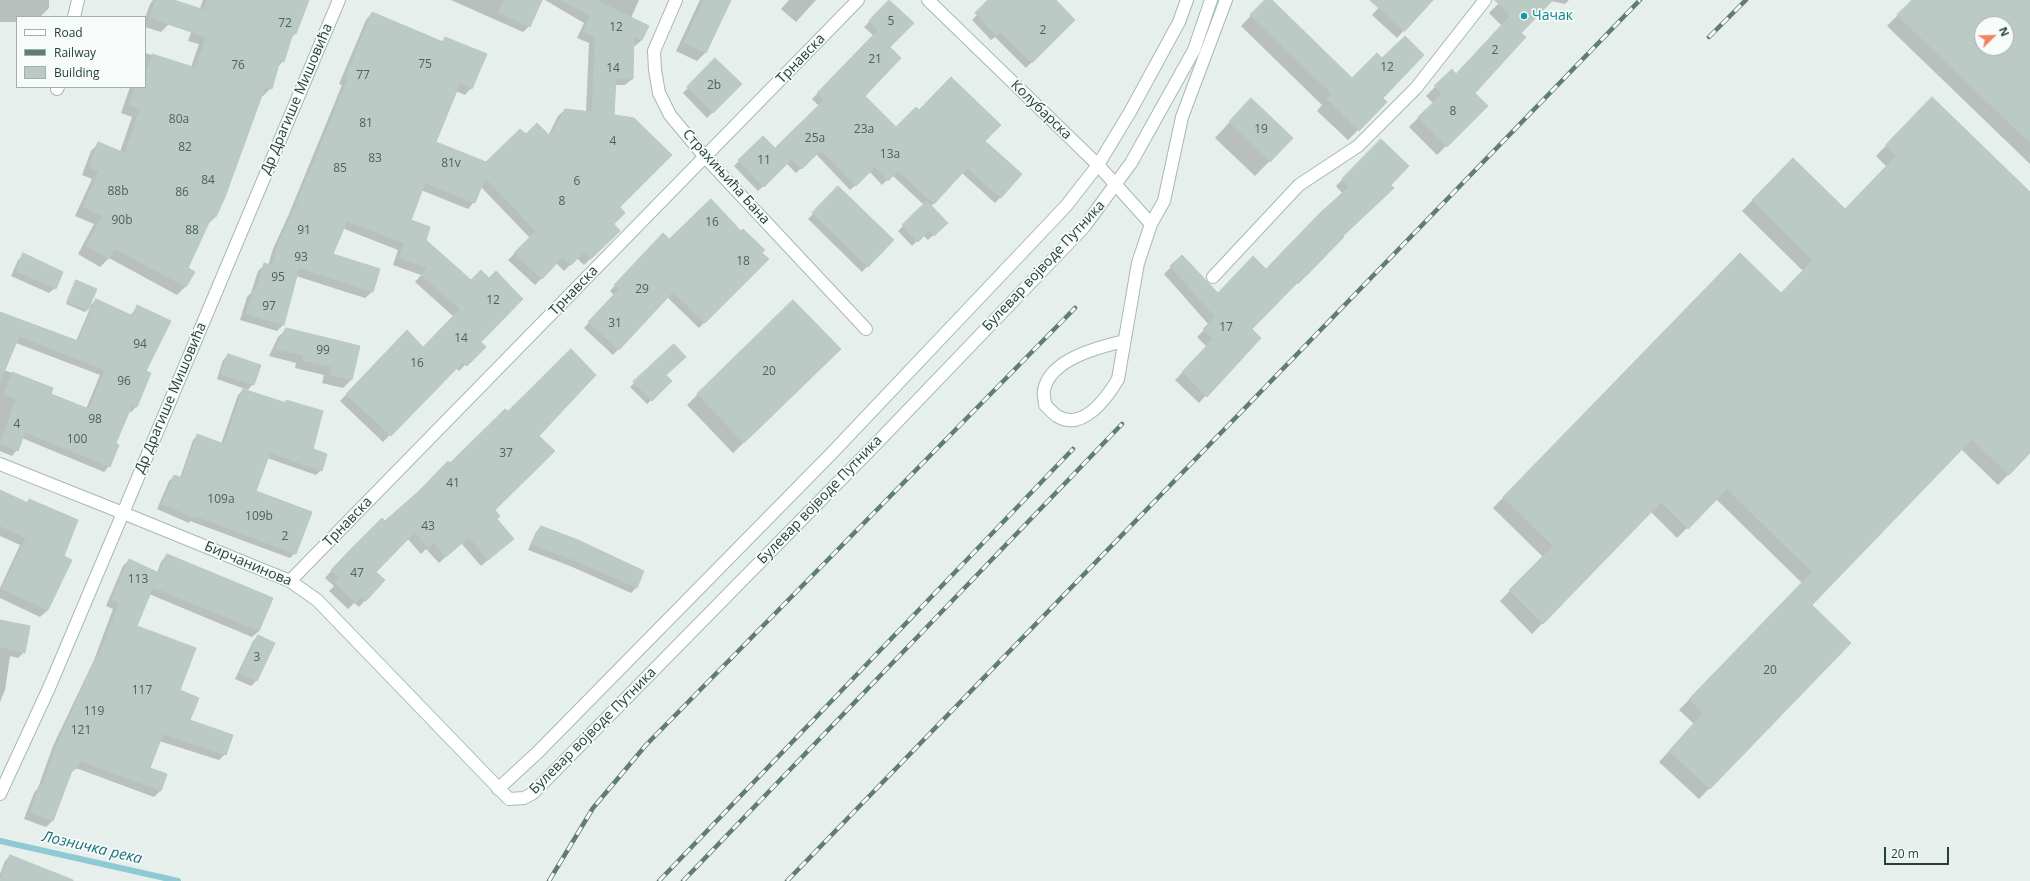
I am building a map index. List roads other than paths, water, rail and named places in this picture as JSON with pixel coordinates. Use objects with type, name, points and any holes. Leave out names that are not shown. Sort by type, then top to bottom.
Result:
[{"type":"street","points":[[74,16],[78,0]]},
{"type":"street","name":"Др Драгише Мишовића","points":[[0,794],[49,688],[338,0]]},
{"type":"street","name":"Страхињића Бана","points":[[676,0],[654,52],[654,70],[659,93],[670,115],[705,157],[866,329]]},
{"type":"street","name":"Трнавска","points":[[290,581],[858,0]]},
{"type":"street","name":"Колубарска","points":[[928,0],[1098,165],[1151,224]]},
{"type":"street","name":"Булевар војводе Путника","points":[[1187,0],[1179,22],[1130,112],[1098,165],[1066,206],[831,454],[538,752],[498,789],[509,799],[524,798],[533,793],[1084,227],[1131,163],[1194,50],[1210,0]]},
{"type":"street","points":[[1124,341],[1103,346],[1064,363],[1050,375],[1043,390],[1045,405],[1057,416],[1070,420],[1085,416],[1097,408],[1110,394],[1118,379],[1138,263],[1151,224],[1164,201],[1182,117],[1226,0]]},
{"type":"street","points":[[1213,277],[1299,185],[1358,146],[1411,93],[1485,0]]},
{"type":"street","name":"Бирчанинова","points":[[0,464],[290,581],[317,600],[476,764],[498,789]]},
{"type":"waterway","name":"Лозничка река","points":[[0,841],[178,881]]},
{"type":"railway","points":[[787,881],[1640,0]]},
{"type":"railway","points":[[1709,37],[1746,0]]},
{"type":"railway","points":[[549,881],[593,808],[646,745],[1075,308]]},
{"type":"railway","points":[[683,881],[1122,424]]},
{"type":"railway","points":[[659,881],[1073,449]]},
{"type":"place","name":"Чачак","points":[[1524,16]]}]
